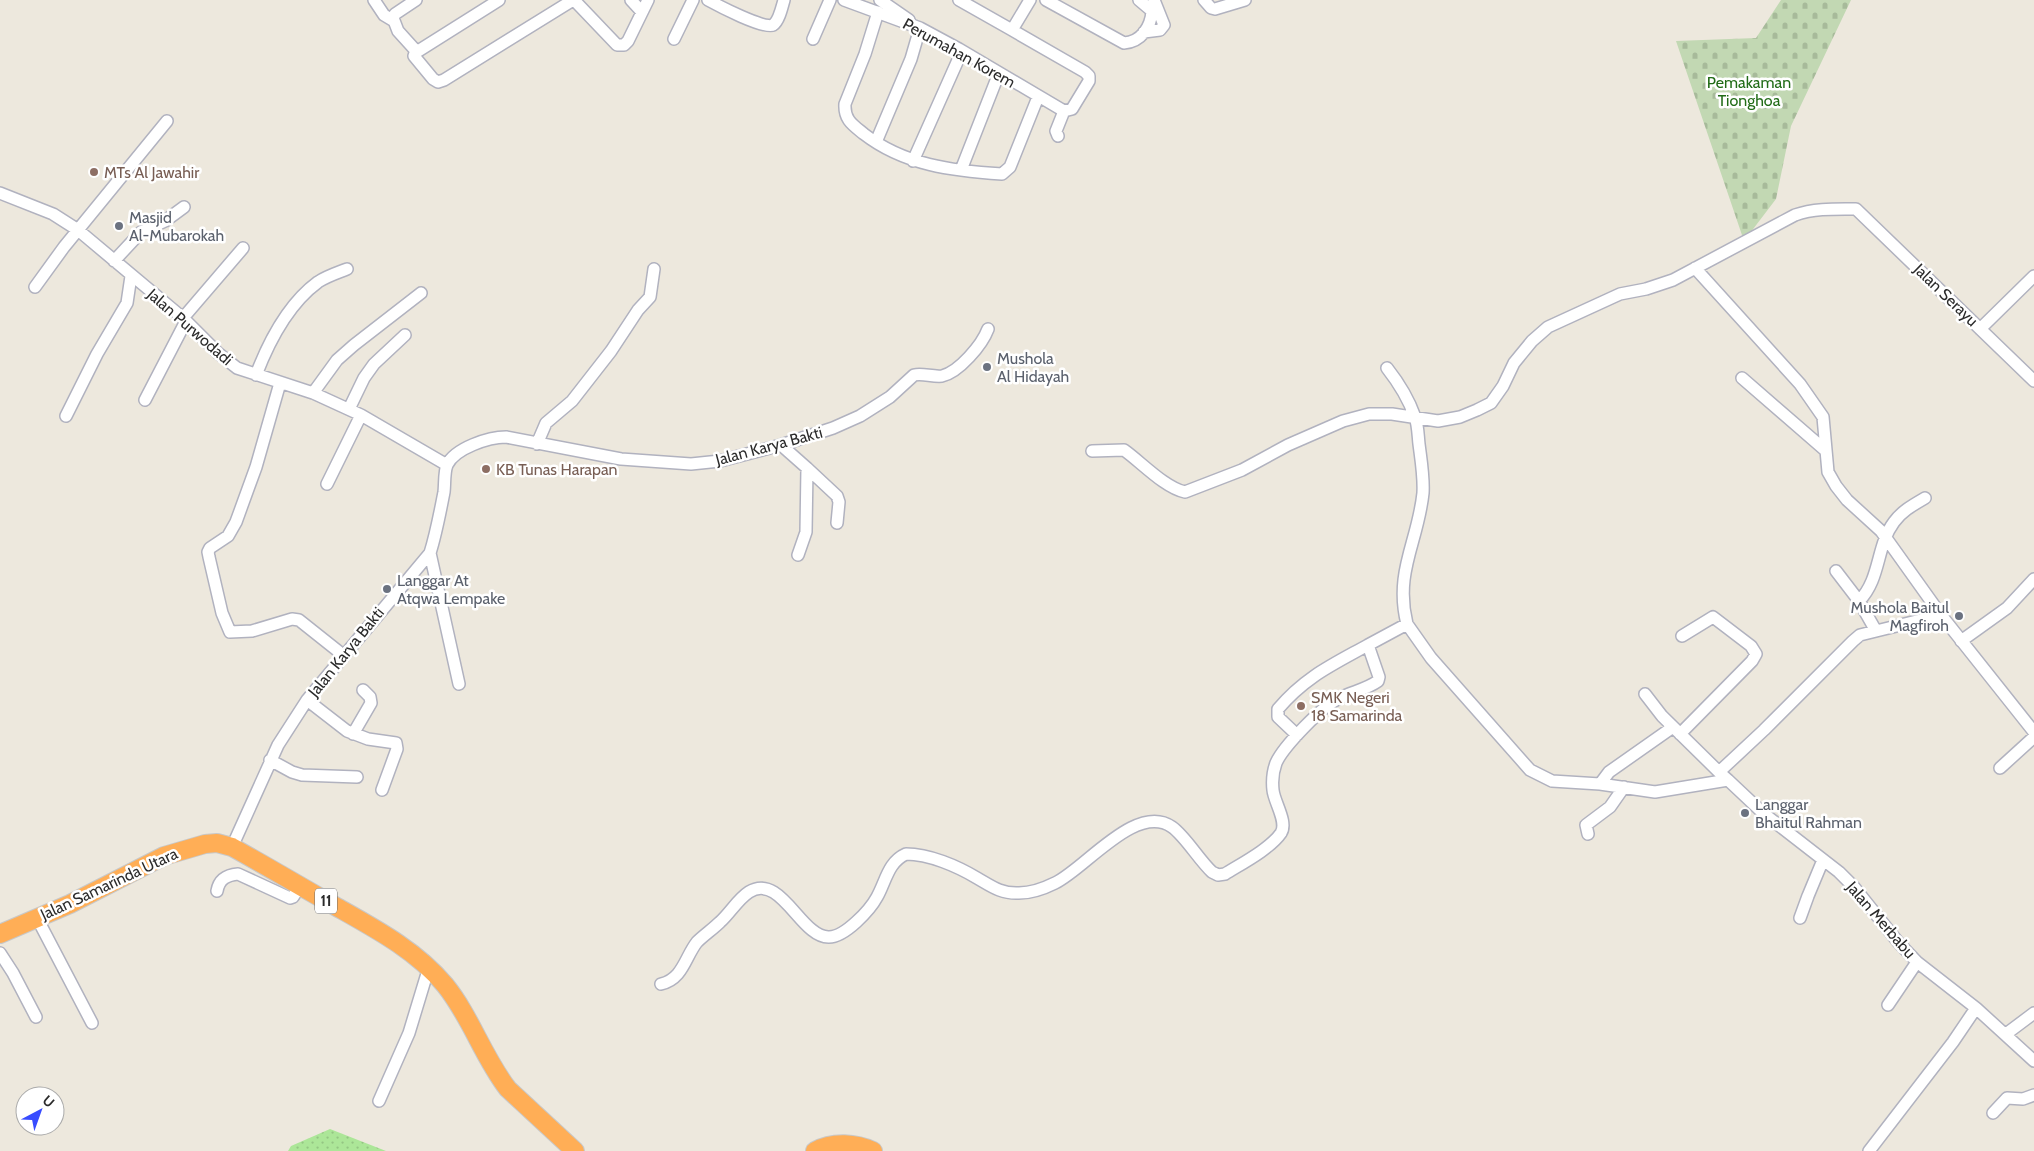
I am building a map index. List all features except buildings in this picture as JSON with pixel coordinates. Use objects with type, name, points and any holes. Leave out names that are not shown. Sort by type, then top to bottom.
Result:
[{"type":"highway","name":"Jalan Samarinda Utara","points":[[0,934],[70,904],[164,856],[205,844],[217,843],[232,847],[380,932],[429,967],[446,987],[463,1012],[500,1079],[508,1089],[575,1151]]},
{"type":"highway","points":[[815,1151],[833,1145],[854,1144],[873,1151]]},
{"type":"street","points":[[374,0],[384,15],[394,22]]},
{"type":"street","points":[[416,0],[393,18],[398,31],[417,52]]},
{"type":"street","points":[[500,0],[417,52],[414,56],[433,79],[438,82],[444,80],[573,0],[616,45],[624,45],[628,42],[648,0]]},
{"type":"street","points":[[631,0],[642,12]]},
{"type":"street","points":[[674,40],[693,0]]},
{"type":"street","points":[[708,0],[760,24],[769,26],[774,25],[777,20],[784,0]]},
{"type":"street","points":[[813,39],[830,0]]},
{"type":"street","name":"Perumahan Korem","points":[[844,0],[879,6],[962,50],[1064,111]]},
{"type":"street","points":[[959,0],[1089,76],[1089,81],[1072,109],[1064,111],[1056,131],[1058,136]]},
{"type":"street","points":[[1012,30],[1030,0]]},
{"type":"street","points":[[1046,0],[1124,43],[1136,41],[1144,32],[1160,30],[1163,27],[1163,22],[1154,6],[1139,0]]},
{"type":"street","points":[[1204,0],[1215,9],[1245,0]]},
{"type":"street","points":[[879,6],[865,54],[845,104],[844,112],[853,126],[876,142],[913,161],[961,170],[1002,174],[1008,170],[1026,131],[1038,97]]},
{"type":"street","points":[[876,142],[911,59],[919,28]]},
{"type":"street","points":[[913,161],[962,50]]},
{"type":"street","points":[[961,170],[999,73]]},
{"type":"street","points":[[35,287],[78,230],[166,121]]},
{"type":"street","name":"Jalan Purwodadi","points":[[0,194],[53,214],[78,230],[184,320],[233,365],[256,375],[313,393],[349,409],[447,465]]},
{"type":"street","points":[[114,261],[141,232],[165,221],[184,207]]},
{"type":"street","name":"Jalan Serayu","points":[[1694,268],[1795,215],[1827,209],[1856,209],[2034,381]]},
{"type":"street","points":[[145,400],[184,320],[243,248]]},
{"type":"street","points":[[1092,451],[1124,450],[1177,491],[1185,492],[1242,470],[1288,445],[1343,421],[1369,414],[1392,414],[1438,421],[1460,417],[1491,403],[1503,386],[1514,363],[1532,341],[1548,327],[1611,298],[1673,280],[1694,268],[1805,390],[1822,417],[1828,472],[1847,500],[1885,537],[1941,615],[2034,732]]},
{"type":"street","points":[[256,375],[274,337],[298,299],[324,279],[347,269]]},
{"type":"street","points":[[537,444],[546,423],[572,401],[611,352],[638,310],[650,297],[654,269]]},
{"type":"street","points":[[66,416],[97,354],[127,303],[131,276]]},
{"type":"street","points":[[1980,328],[2034,276]]},
{"type":"street","points":[[313,393],[337,360],[422,293]]},
{"type":"street","name":"Jalan Karya Bakti","points":[[232,847],[255,799],[270,760],[307,700],[430,553],[435,537],[447,465],[457,455],[489,438],[506,437],[621,459],[690,464],[720,461],[781,446],[833,428],[860,416],[890,397],[914,375],[941,376],[959,366],[979,347],[988,330]]},
{"type":"street","points":[[349,409],[364,378],[374,364],[405,335]]},
{"type":"street","points":[[1387,368],[1416,418],[1423,492],[1406,563],[1402,606],[1407,624],[1431,658],[1530,770],[1552,781],[1600,784],[1664,792],[1728,780]]},
{"type":"street","points":[[1742,378],[1825,450]]},
{"type":"street","points":[[280,382],[256,467],[236,522],[228,536],[210,548],[208,552],[209,557],[222,613],[230,632],[252,631],[292,619],[299,620],[343,655]]},
{"type":"street","points":[[327,484],[361,415]]},
{"type":"street","points":[[781,446],[837,496],[840,502],[838,523]]},
{"type":"street","points":[[798,555],[805,537],[807,468]]},
{"type":"street","points":[[1859,601],[1872,585],[1885,537],[1900,515],[1925,498]]},
{"type":"street","points":[[430,553],[459,684]]},
{"type":"street","points":[[1836,571],[1859,601],[1876,631]]},
{"type":"street","points":[[1961,640],[2007,608],[2034,579]]},
{"type":"street","points":[[1719,772],[1860,635],[1941,615]]},
{"type":"street","points":[[1600,784],[1609,772],[1676,731],[1756,654],[1751,646],[1713,617],[1682,636]]},
{"type":"street","points":[[1297,735],[1278,717],[1278,709],[1289,695],[1310,677],[1407,624]]},
{"type":"street","points":[[661,984],[676,977],[697,942],[719,923],[745,896],[756,889],[770,891],[782,898],[816,934],[828,938],[839,935],[873,904],[892,864],[906,854],[933,859],[961,870],[996,890],[1019,894],[1056,883],[1128,829],[1146,823],[1158,822],[1177,831],[1212,872],[1218,875],[1225,874],[1272,843],[1282,832],[1283,821],[1273,789],[1273,773],[1281,754],[1297,735],[1328,705],[1338,698],[1378,681],[1379,677],[1368,645]]},
{"type":"street","points":[[353,734],[371,703],[370,697],[363,690]]},
{"type":"street","name":"Jalan Merbabu","points":[[1645,694],[1676,731],[1763,813],[1854,887],[1898,942],[1917,962],[1976,1008],[2034,1062]]},
{"type":"street","points":[[307,700],[353,734],[368,739],[396,743],[397,749],[382,790]]},
{"type":"street","points":[[2000,768],[2034,737]]},
{"type":"street","points":[[270,760],[292,772],[302,775],[357,777]]},
{"type":"street","points":[[1588,834],[1586,826],[1606,811],[1624,787]]},
{"type":"street","points":[[1800,918],[1811,886],[1823,860]]},
{"type":"street","points":[[217,891],[220,882],[226,876],[238,874],[290,898],[293,897],[300,886]]},
{"type":"street","points":[[37,918],[92,1023]]},
{"type":"street","points":[[0,954],[13,972],[36,1016]]},
{"type":"street","points":[[1888,1005],[1917,962]]},
{"type":"street","points":[[379,1101],[409,1033],[429,967]]},
{"type":"street","points":[[1869,1151],[1953,1042],[1976,1008]]},
{"type":"street","points":[[2006,1034],[2034,1013]]},
{"type":"street","points":[[1993,1113],[2007,1098],[2023,1099],[2034,1095]]},
{"type":"green space","name":"Pemakaman Tionghoa","points":[[1781,0],[1851,0],[1791,126],[1776,199],[1744,241],[1676,41],[1756,38]]},
{"type":"green space","points":[[330,1129],[386,1151],[288,1151],[291,1146]]},
{"type":"place","name":"MTs Al Jawahir","points":[[94,172]]},
{"type":"place","name":"Masjid Al-Mubarokah","points":[[119,226]]},
{"type":"place","name":"Mushola Al Hidayah","points":[[987,367]]},
{"type":"place","name":"KB Tunas Harapan","points":[[486,469]]},
{"type":"place","name":"Langgar At Atqwa Lempake","points":[[387,589]]},
{"type":"place","name":"Mushola Baitul Magfiroh","points":[[1959,616]]},
{"type":"place","name":"SMK Negeri 18 Samarinda","points":[[1301,706]]},
{"type":"place","name":"Langgar Bhaitul Rahman","points":[[1745,813]]}]
